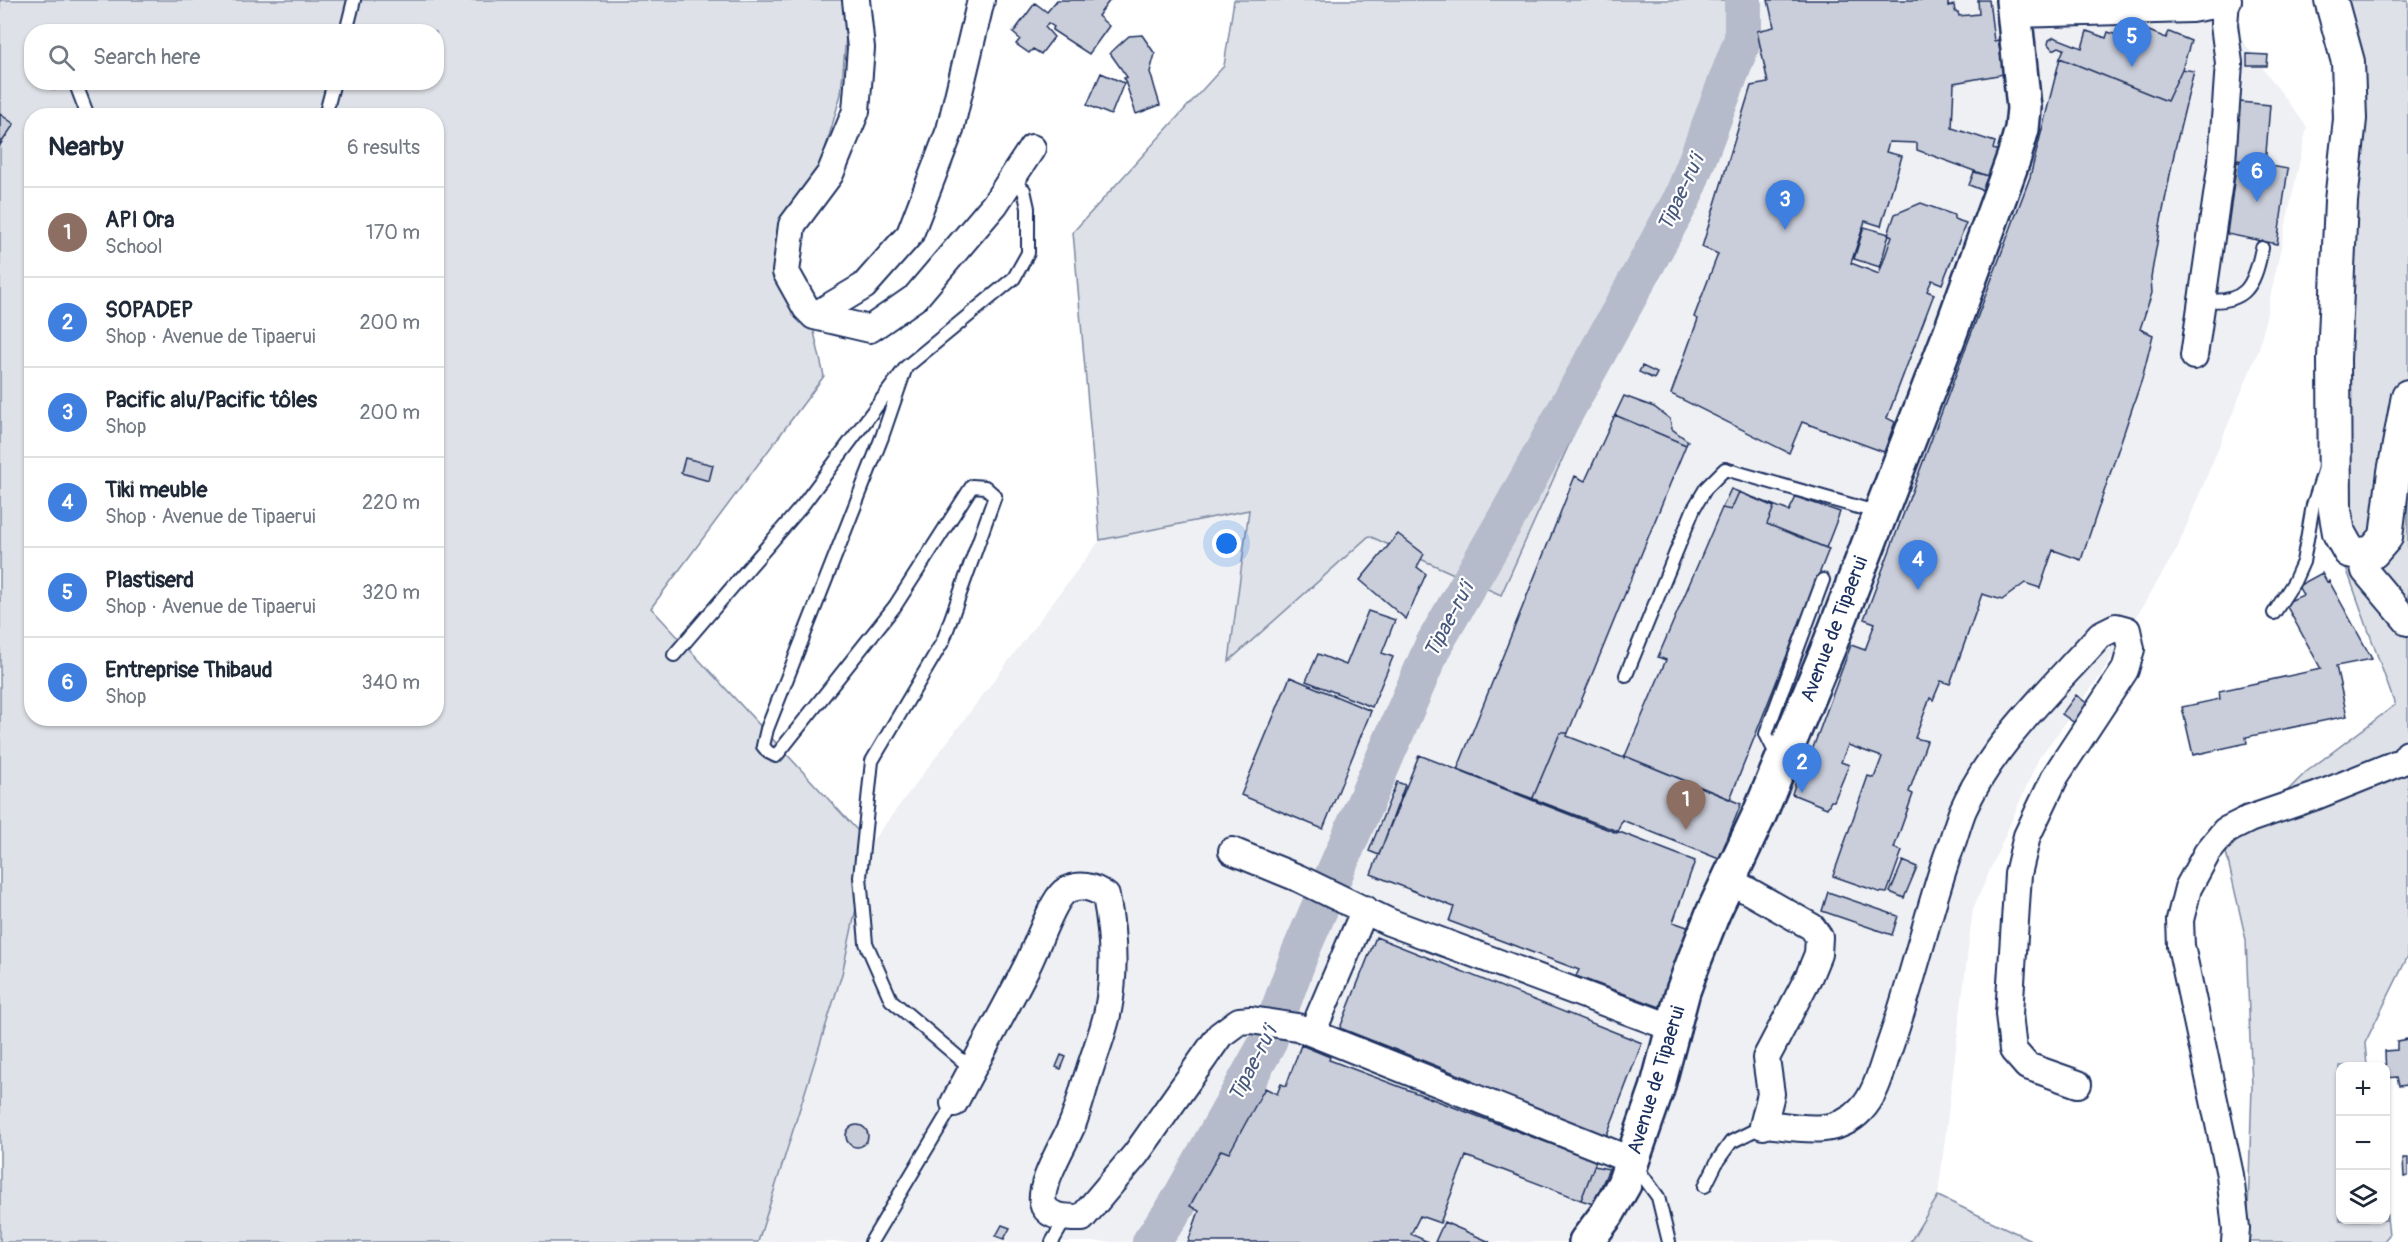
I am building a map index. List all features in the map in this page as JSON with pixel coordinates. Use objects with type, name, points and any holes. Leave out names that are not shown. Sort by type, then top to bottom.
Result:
[{"type":"main road","name":"Avenue de Tipaerui","points":[[1586,1242],[1607,1214],[1624,1184],[1657,1089],[1683,991],[1694,961],[1760,813],[1828,650],[1953,325],[2022,129],[2023,78],[2014,5]]},
{"type":"street","points":[[856,0],[861,48],[856,111],[830,174],[792,225],[786,272],[806,308],[814,316],[870,329],[916,297],[995,204],[1032,148]]},
{"type":"street","points":[[814,316],[864,286],[910,234],[950,130],[981,0]]},
{"type":"street","points":[[2014,5],[2191,6],[2225,0],[2224,25],[2229,63],[2227,104],[2222,161],[2194,356]]},
{"type":"street","points":[[2331,0],[2348,62],[2350,119],[2341,201],[2337,268],[2334,448],[2335,510],[2339,533],[2349,551],[2361,554],[2373,552],[2386,537],[2394,472],[2408,396]]},
{"type":"street","points":[[2361,554],[2365,571],[2408,622]]},
{"type":"street","points":[[1763,1126],[1767,1124],[1817,1130],[1850,1119],[1862,1109],[1878,1080],[1903,1010],[1927,918],[1963,810],[2005,742],[2100,635],[2116,627],[2127,630],[2130,640],[2131,649],[2125,670],[2056,775],[2027,836],[2018,874],[2009,1014],[2013,1050],[2027,1066],[2078,1084]]},
{"type":"street","points":[[2235,1242],[2236,1229],[2230,1175],[2181,946],[2180,920],[2188,888],[2207,853],[2225,831],[2249,819],[2316,796],[2403,761],[2408,754]]},
{"type":"street","points":[[1232,851],[1341,897],[1389,922],[1673,1028]]},
{"type":"street","points":[[1729,880],[1812,927],[1819,937],[1818,954],[1809,976],[1766,1058],[1770,1094],[1763,1126]]},
{"type":"street","points":[[954,1103],[1028,964],[1057,901],[1065,892],[1077,887],[1096,889],[1106,896],[1109,911],[1112,980],[1107,1013],[1073,1123],[1045,1183],[1043,1197],[1045,1207],[1053,1215],[1082,1218],[1136,1154],[1220,1035],[1239,1021],[1269,1022],[1304,1030],[1633,1161]]},
{"type":"street","points":[[1304,1030],[1365,909]]},
{"type":"lane","points":[[348,24],[354,0]]},
{"type":"lane","points":[[78,90],[85,108]]},
{"type":"lane","points":[[327,108],[332,90]]},
{"type":"lane","points":[[674,655],[802,506],[906,368],[1014,278],[1028,253],[1029,208],[1024,190],[1010,181]]},
{"type":"lane","points":[[2201,300],[2229,301],[2241,295],[2252,283],[2262,248]]},
{"type":"lane","points":[[906,368],[882,437],[767,729],[763,746],[776,756],[895,606],[972,486],[985,487],[995,496],[943,641],[872,761],[860,877],[866,943],[891,1000],[972,1069]]},
{"type":"lane","points":[[2274,613],[2294,582],[2303,562],[2313,505],[2334,448]]},
{"type":"lane","points":[[1626,675],[1694,508],[1706,488],[1725,469],[1880,513]]},
{"type":"lane","points":[[1780,761],[1766,734],[1823,580]]},
{"type":"lane","points":[[871,1242],[954,1103]]},
{"type":"lane","points":[[1705,1186],[1718,1160],[1731,1142],[1763,1126]]},
{"type":"lane","points":[[1633,1161],[1658,1197],[1669,1242]]},
{"type":"lane","points":[[1052,1242],[1066,1218]]},
{"type":"shaded area","points":[[0,0],[849,0],[841,94],[796,252],[824,376],[651,608],[870,844],[842,974],[758,1242],[0,1242]]},
{"type":"shaded area","points":[[1234,0],[1735,0],[1735,51],[1699,184],[1669,253],[1612,349],[1501,595],[1369,536],[1229,661],[1249,510],[1100,540],[1073,232],[1224,66]]},
{"type":"shaded area","points":[[1735,0],[2212,0],[2307,127],[2259,349],[2177,549],[2100,677],[2039,758],[1973,909],[1938,1196],[1910,1242],[758,1242],[842,974],[870,844],[1100,540],[1249,510],[1229,660],[1369,536],[1501,595],[1612,349],[1669,253],[1699,184],[1735,51]]},
{"type":"shaded area","points":[[2329,0],[2408,0],[2408,956],[2365,1043],[2367,1062],[2336,1062],[2336,1224],[2388,1224],[2389,1235],[2383,1242],[2247,1242],[2252,1087],[2246,940],[2226,852],[2306,772],[2395,705],[2328,517],[2343,123]]},
{"type":"shaded area","points":[[1938,1196],[2035,1242],[1910,1242]]},
{"type":"building","points":[[1057,0],[1110,0],[1098,16],[1109,26],[1089,54],[1052,30],[1054,27],[1048,23],[1045,27],[1054,37],[1041,54],[1033,49],[1029,53],[1016,44],[1020,39],[1013,33],[1035,3],[1047,12]]},
{"type":"building","points":[[1768,0],[1948,0],[1948,6],[1954,5],[1955,12],[1958,12],[1959,16],[1979,14],[1978,0],[1989,0],[1994,41],[1998,40],[2004,74],[1954,83],[1952,128],[1995,142],[1993,149],[1998,151],[1988,176],[1917,150],[1917,143],[1889,142],[1886,152],[1902,156],[1881,226],[1865,221],[1851,263],[1879,274],[1892,236],[1888,234],[1895,214],[1921,203],[1954,215],[1954,219],[1966,223],[1942,284],[1932,280],[1927,291],[1934,294],[1887,418],[1895,422],[1884,452],[1802,422],[1789,453],[1671,394],[1698,319],[1694,317],[1718,254],[1702,247],[1751,86],[1768,83],[1757,31],[1774,27]]},
{"type":"building","points":[[2087,31],[2106,38],[2108,32],[2126,38],[2128,32],[2146,38],[2149,31],[2166,38],[2169,32],[2191,41],[2182,69],[2167,101],[2060,58],[2064,49],[2059,47],[2053,50],[2048,44],[2049,40],[2054,37],[2082,48]]},
{"type":"building","points":[[1142,35],[1155,54],[1150,72],[1160,105],[1136,114],[1124,78],[1127,77],[1110,53],[1129,36]]},
{"type":"building","points":[[2247,54],[2268,55],[2267,66],[2247,66]]},
{"type":"building","points":[[2060,58],[2167,101],[2182,69],[2194,71],[2175,149],[2160,226],[2151,277],[2152,293],[2140,329],[2153,335],[2142,379],[2081,560],[2053,550],[2040,588],[2025,583],[2002,600],[1982,594],[1950,684],[1941,681],[1933,700],[1930,698],[1915,738],[1927,741],[1909,792],[1913,794],[1894,848],[1902,851],[1887,893],[1879,892],[1833,876],[1868,776],[1874,778],[1882,757],[1848,745],[1841,762],[1849,765],[1834,801],[1831,801],[1827,808],[1792,794],[1796,781],[1800,783],[1851,645],[1865,650],[1875,623],[1864,619],[2030,177]]},
{"type":"building","points":[[1101,73],[1124,83],[1111,115],[1087,105]]},
{"type":"building","points":[[2240,102],[2270,105],[2265,165],[2236,162]]},
{"type":"building","points":[[0,114],[14,124],[0,145]]},
{"type":"building","points":[[2237,160],[2288,169],[2277,244],[2227,234]]},
{"type":"building","points":[[1974,172],[1988,176],[1982,190],[1969,185]]},
{"type":"building","points":[[1864,227],[1889,234],[1880,267],[1854,259]]},
{"type":"building","points":[[1642,366],[1657,373],[1654,379],[1639,372]]},
{"type":"building","points":[[1624,396],[1654,407],[1670,419],[1672,429],[1688,441],[1686,445],[1615,415]]},
{"type":"building","points":[[1615,415],[1686,445],[1568,733],[1560,733],[1532,800],[1457,770],[1575,476],[1585,481]]},
{"type":"building","points":[[685,458],[713,465],[709,481],[681,473]]},
{"type":"building","points":[[1731,489],[1739,492],[1731,510],[1722,508]]},
{"type":"building","points":[[1739,492],[1774,507],[1767,524],[1829,549],[1730,799],[1625,756],[1666,660],[1658,657],[1722,508],[1731,510]]},
{"type":"building","points":[[1740,492],[1789,511],[1796,497],[1840,512],[1826,548],[1767,524],[1774,507]]},
{"type":"building","points":[[1398,534],[1424,554],[1417,567],[1426,574],[1406,619],[1360,580]]},
{"type":"building","points":[[2322,573],[2327,582],[2329,581],[2372,659],[2336,666],[2347,716],[2246,737],[2247,743],[2193,755],[2182,707],[2220,699],[2219,691],[2321,669],[2285,603],[2303,595],[2298,586]]},
{"type":"building","points":[[1368,611],[1395,620],[1382,653],[1393,657],[1372,707],[1306,681],[1318,654],[1346,665]]},
{"type":"building","points":[[1290,677],[1371,711],[1323,829],[1241,795]]},
{"type":"building","points":[[2076,695],[2092,707],[2079,726],[2062,714]]},
{"type":"building","points":[[1560,733],[1568,733],[1567,736],[1624,758],[1625,756],[1741,804],[1719,859],[1622,820],[1617,833],[1532,800]]},
{"type":"building","points":[[1419,755],[1695,861],[1673,922],[1690,928],[1660,1007],[1576,976],[1579,970],[1449,921],[1454,907],[1371,874]]},
{"type":"building","points":[[1397,782],[1405,785],[1379,855],[1369,851]]},
{"type":"building","points":[[1903,861],[1917,867],[1904,898],[1890,892]]},
{"type":"building","points":[[1828,892],[1898,916],[1892,935],[1822,911]]},
{"type":"building","points":[[1376,937],[1642,1043],[1606,1137],[1470,1084],[1472,1080],[1340,1028]]},
{"type":"building","points":[[2408,1039],[2408,1085],[2399,1086],[2397,1077],[2390,1078],[2390,1062],[2385,1062],[2385,1051],[2397,1050],[2397,1041]]},
{"type":"building","points":[[1301,1045],[1330,1057],[1329,1060],[1596,1161],[1581,1200],[1466,1156],[1440,1223],[1420,1216],[1411,1234],[1428,1242],[1188,1242],[1199,1211],[1190,1206],[1221,1150],[1229,1153],[1265,1088],[1277,1094],[1281,1084],[1286,1086]]},
{"type":"building","points":[[1061,1055],[1066,1057],[1061,1069],[1056,1067]]},
{"type":"building","points":[[857,1125],[865,1128],[868,1136],[865,1144],[857,1147],[849,1144],[846,1136],[849,1128]]},
{"type":"building","points":[[2403,1158],[2408,1158],[2408,1176],[2404,1177]]},
{"type":"building","points":[[1594,1166],[1609,1169],[1593,1204],[1581,1200]]},
{"type":"building","points":[[1444,1222],[1490,1242],[1435,1242]]},
{"type":"building","points":[[1002,1225],[1010,1228],[1004,1239],[996,1236]]},
{"type":"waterway","name":"Tipae-ru’i","points":[[1151,1242],[1176,1207],[1267,1044],[1300,953],[1433,646],[1510,512],[1683,197],[1743,39],[1743,0]]},
{"type":"place","name":"Plastiserd","points":[[2132,67]]},
{"type":"place","name":"Entreprise Thibaud","points":[[2257,202]]},
{"type":"place","name":"Pacific alu/Pacific tôles","points":[[1785,230]]},
{"type":"place","name":"Tiki meuble","points":[[1918,590]]},
{"type":"place","name":"SOPADEP","points":[[1802,793]]},
{"type":"place","name":"API Ora","points":[[1686,830]]}]
